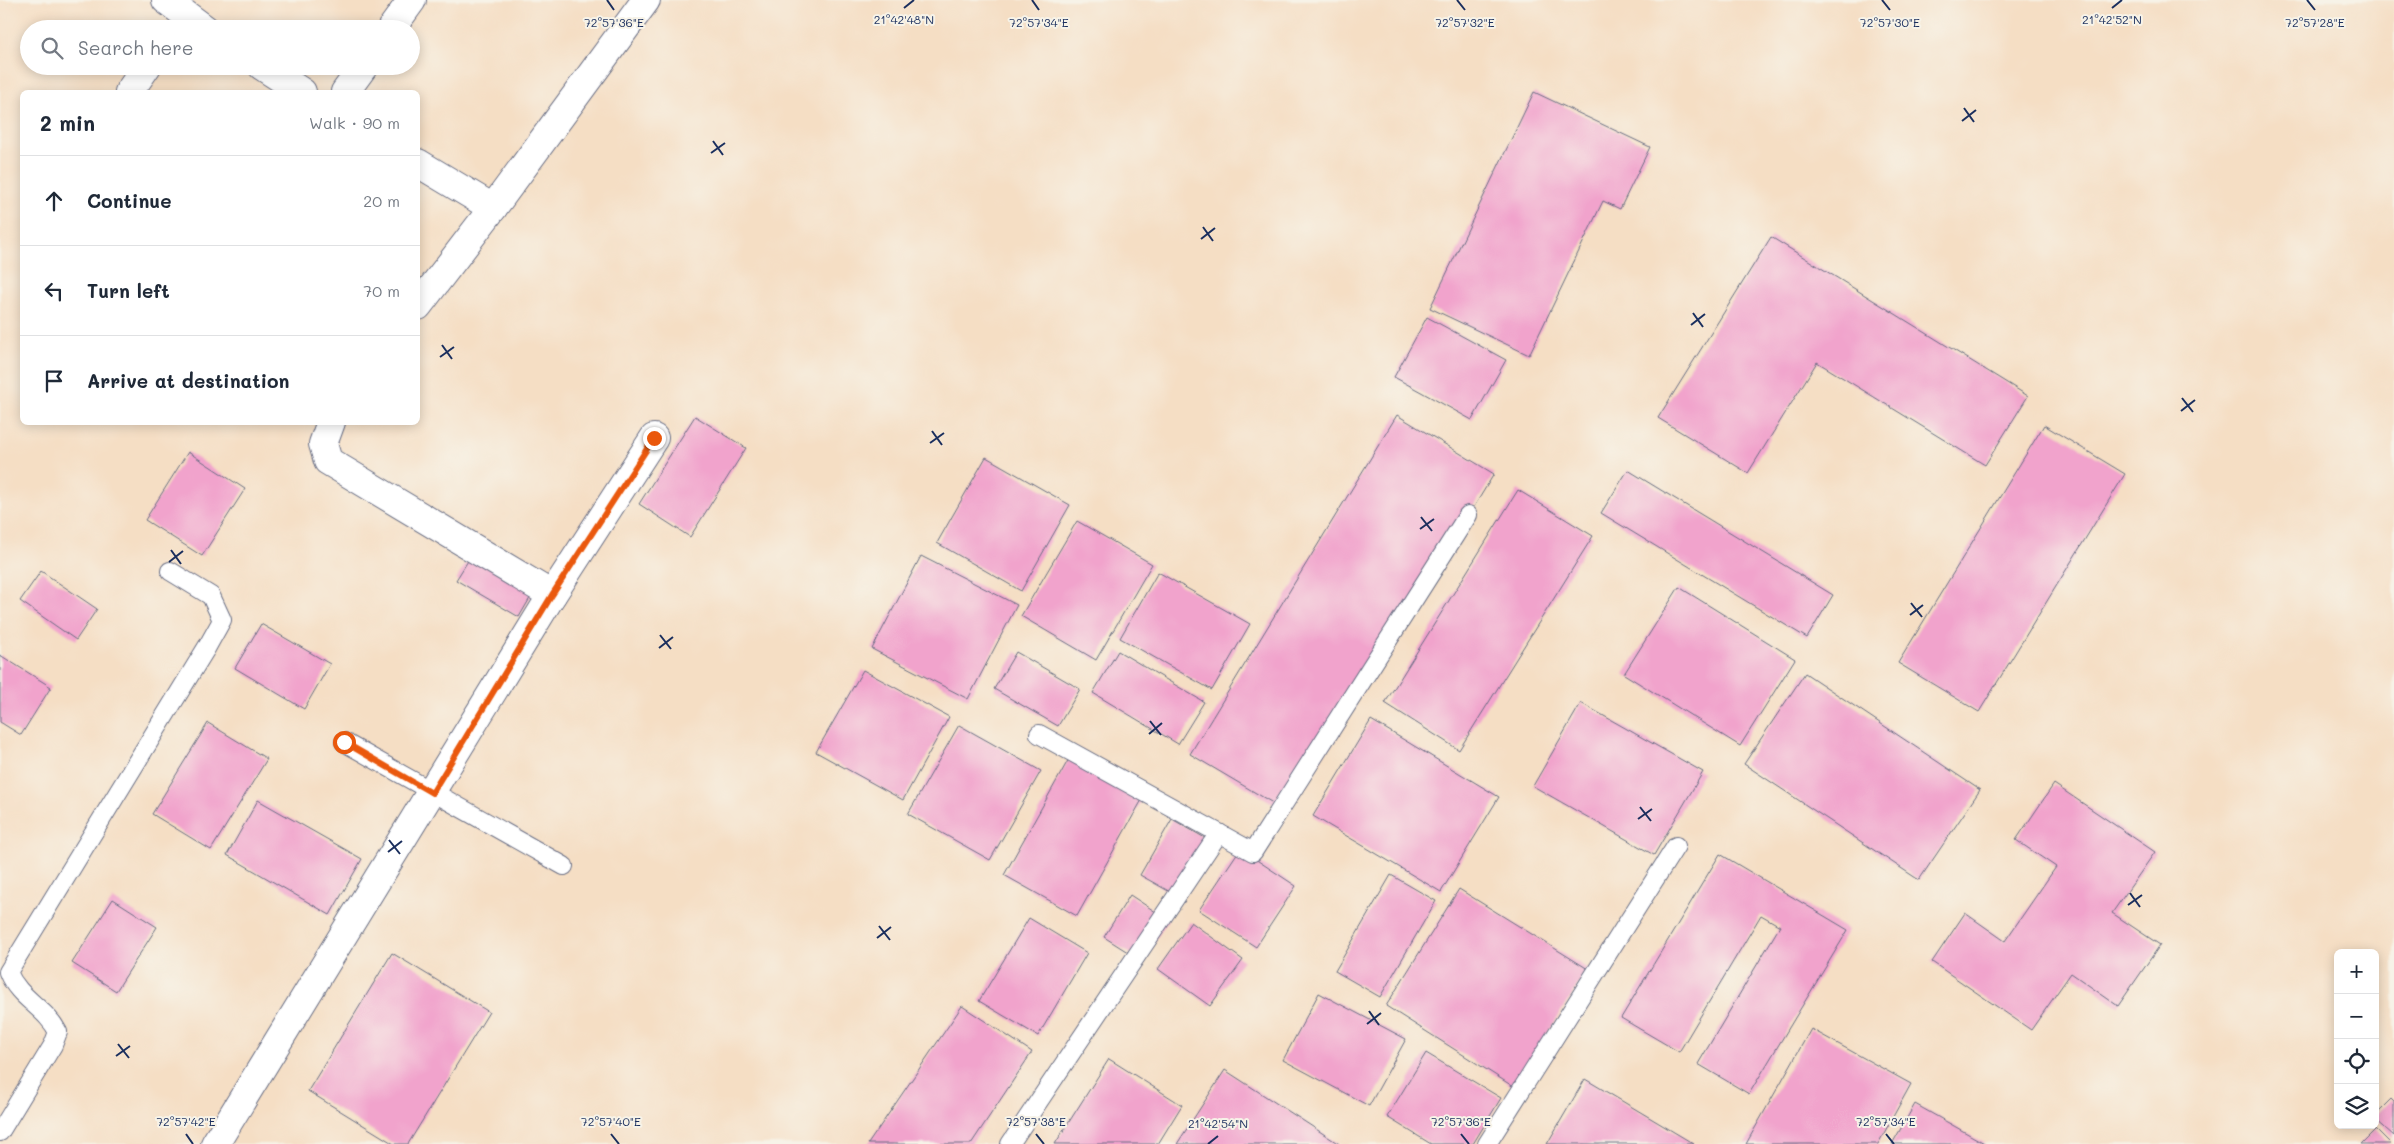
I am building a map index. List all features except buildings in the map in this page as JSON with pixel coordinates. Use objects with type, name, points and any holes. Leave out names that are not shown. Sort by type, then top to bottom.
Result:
[{"type":"street","points":[[398,20],[412,0]]},
{"type":"street","points":[[420,303],[493,208],[646,0]]},
{"type":"street","points":[[129,90],[140,75]]},
{"type":"street","points":[[276,75],[299,90]]},
{"type":"street","points":[[346,90],[357,75]]},
{"type":"street","points":[[420,164],[493,208]]},
{"type":"street","points":[[330,425],[323,444],[328,461],[552,595]]},
{"type":"street","points":[[215,1144],[552,595],[654,438]]},
{"type":"lane","points":[[1039,734],[1253,852],[1468,515]]},
{"type":"lane","points":[[0,1132],[53,1045],[58,1032],[52,1020],[13,985],[8,972],[207,648],[222,620],[211,596],[170,571]]},
{"type":"lane","points":[[344,742],[564,866]]},
{"type":"lane","points":[[1010,1144],[1219,833]]},
{"type":"lane","points":[[1487,1144],[1676,846]]},
{"type":"route","points":[[344,742],[432,793],[552,595],[654,438]]}]
